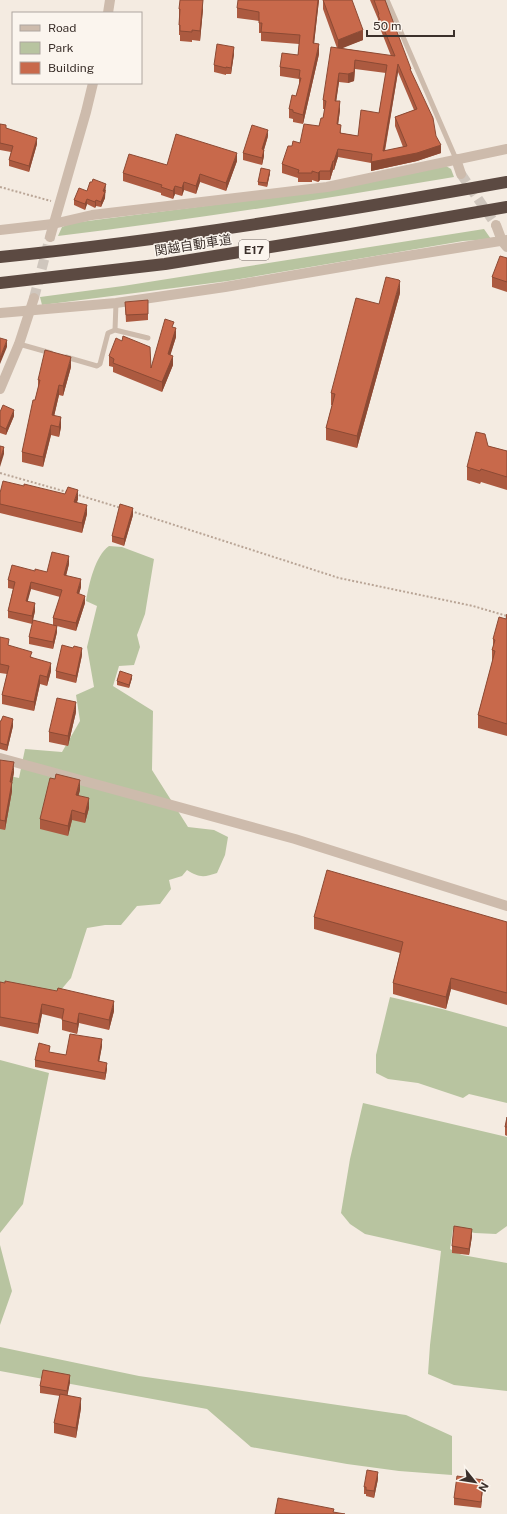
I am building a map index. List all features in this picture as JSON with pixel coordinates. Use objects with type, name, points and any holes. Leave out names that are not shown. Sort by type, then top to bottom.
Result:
[{"type":"highway","name":"関越自動車道","points":[[0,257],[63,251],[172,236],[342,210],[507,182]]},
{"type":"highway","name":"関越自動車道","points":[[0,283],[165,264],[507,207]]},
{"type":"street","points":[[108,12],[110,0]]},
{"type":"street","points":[[50,237],[93,84]]},
{"type":"street","points":[[0,230],[53,224],[92,215],[327,187],[507,149]]},
{"type":"street","points":[[456,159],[461,174]]},
{"type":"street","points":[[0,313],[30,310],[55,310],[116,304],[382,260],[505,243],[496,225]]},
{"type":"street","points":[[0,389],[19,344],[34,298]]},
{"type":"street","points":[[0,758],[295,839],[507,906]]},
{"type":"lane","points":[[387,0],[456,159]]},
{"type":"lane","points":[[115,330],[116,304]]},
{"type":"lane","points":[[62,356],[97,366],[100,364],[108,333],[115,330],[148,338]]},
{"type":"lane","points":[[19,344],[54,354]]},
{"type":"path","points":[[0,187],[59,203]]},
{"type":"path","points":[[0,473],[68,492]]},
{"type":"path","points":[[75,494],[155,518],[339,578],[473,606],[507,616]]},
{"type":"green space","points":[[446,166],[451,169],[454,177],[257,209],[58,236],[62,227],[72,223],[331,190]]},
{"type":"green space","points":[[484,229],[491,239],[463,241],[228,281],[42,305],[40,297],[123,286]]},
{"type":"green space","points":[[109,546],[122,547],[154,559],[145,614],[137,635],[140,647],[134,665],[119,666],[113,686],[153,711],[152,770],[188,827],[214,830],[228,837],[225,855],[217,873],[208,876],[201,876],[187,870],[182,876],[169,880],[171,889],[160,904],[137,906],[121,925],[105,925],[87,928],[71,978],[60,991],[50,994],[0,986],[0,774],[19,778],[25,749],[62,752],[80,721],[76,695],[94,687],[87,647],[97,606],[86,601],[96,563]]},
{"type":"green space","points":[[390,997],[442,1009],[507,1027],[507,1103],[469,1094],[463,1098],[418,1083],[388,1079],[376,1073],[376,1055]]},
{"type":"green space","points":[[0,1060],[49,1073],[23,1204],[0,1233]]},
{"type":"green space","points":[[363,1103],[507,1137],[507,1226],[496,1234],[475,1233],[453,1229],[450,1249],[462,1255],[507,1263],[507,1391],[454,1385],[428,1374],[441,1251],[365,1234],[350,1224],[341,1213],[350,1159]]},
{"type":"green space","points":[[0,1245],[12,1291],[0,1325]]},
{"type":"green space","points":[[0,1347],[139,1376],[406,1415],[452,1436],[452,1475],[399,1471],[347,1464],[251,1447],[207,1409],[0,1371]]},
{"type":"building","points":[[180,0],[203,0],[200,31],[180,31]]},
{"type":"building","points":[[238,0],[318,0],[313,43],[319,44],[303,115],[289,109],[292,95],[296,96],[301,78],[299,78],[300,70],[280,67],[282,53],[298,55],[300,35],[261,32],[262,23],[259,23],[259,12],[237,8]]},
{"type":"building","points":[[323,0],[352,0],[363,30],[338,40]]},
{"type":"building","points":[[374,0],[385,0],[410,69],[433,118],[436,136],[441,145],[417,153],[371,162],[372,154],[338,149],[330,171],[320,171],[318,173],[312,171],[312,173],[298,173],[299,170],[282,164],[288,146],[292,146],[293,141],[300,143],[304,124],[319,126],[321,118],[323,118],[326,101],[323,100],[331,47],[395,56],[378,15],[379,14]],"holes":[[[355,60],[387,65],[379,113],[361,110],[358,136],[340,133],[341,125],[337,124],[340,101],[335,101],[339,73],[348,74],[354,72]],[[398,64],[417,109],[395,117],[407,146],[383,151]]]},
{"type":"building","points":[[217,44],[234,47],[231,68],[214,65]]},
{"type":"building","points":[[0,124],[6,125],[6,128],[37,138],[29,166],[9,160],[13,146],[0,143]]},
{"type":"building","points":[[252,125],[268,130],[262,149],[264,150],[262,158],[243,153]]},
{"type":"building","points":[[176,134],[237,153],[226,183],[200,174],[196,186],[184,182],[182,188],[175,186],[173,191],[161,187],[162,185],[123,173],[129,154],[167,165]]},
{"type":"building","points":[[261,168],[270,170],[267,183],[258,182]]},
{"type":"building","points":[[93,179],[106,184],[101,202],[96,200],[95,202],[87,199],[85,204],[74,200],[79,188],[87,191],[90,182],[92,182]]},
{"type":"building","points":[[500,256],[507,258],[507,282],[492,277]]},
{"type":"building","points":[[386,277],[400,281],[357,436],[326,428],[335,394],[331,393],[356,298],[379,304]]},
{"type":"building","points":[[148,300],[148,314],[126,315],[125,302]]},
{"type":"building","points":[[165,319],[174,322],[172,327],[176,328],[168,354],[173,356],[162,382],[113,363],[114,359],[109,356],[116,338],[122,341],[123,336],[150,347],[151,368]]},
{"type":"building","points":[[0,338],[7,340],[0,358]]},
{"type":"building","points":[[45,350],[71,357],[63,386],[59,385],[52,415],[61,417],[59,427],[51,425],[43,457],[22,452],[33,400],[35,400],[40,380],[38,380]]},
{"type":"building","points":[[3,405],[14,410],[6,429],[0,426],[0,412]]},
{"type":"building","points":[[476,432],[485,434],[488,446],[507,451],[507,477],[481,469],[480,471],[467,467]]},
{"type":"building","points":[[0,446],[4,447],[0,460]]},
{"type":"building","points":[[3,481],[24,486],[24,484],[65,494],[68,487],[78,490],[74,502],[87,505],[82,523],[0,504],[0,493]]},
{"type":"building","points":[[120,504],[133,508],[124,539],[112,536]]},
{"type":"building","points":[[52,552],[69,556],[64,575],[81,579],[77,593],[85,596],[76,623],[53,618],[62,590],[31,582],[26,601],[35,603],[32,616],[8,611],[15,582],[8,580],[12,565],[35,571],[35,569],[47,572]]},
{"type":"building","points":[[507,614],[507,724],[478,715],[495,651],[492,650],[495,640],[493,639],[499,617],[506,619]]},
{"type":"building","points":[[33,620],[57,626],[53,642],[29,637]]},
{"type":"building","points":[[0,637],[9,639],[8,645],[32,652],[30,657],[51,663],[47,677],[40,675],[34,702],[2,695],[9,666],[0,664]]},
{"type":"building","points":[[62,645],[73,648],[74,646],[82,648],[76,676],[56,671]]},
{"type":"building","points":[[120,671],[132,675],[129,685],[117,681]]},
{"type":"building","points":[[57,698],[76,702],[68,736],[49,732]]},
{"type":"building","points":[[3,716],[13,719],[7,745],[0,743],[0,721]]},
{"type":"building","points":[[0,760],[14,762],[5,821],[0,820]]},
{"type":"building","points":[[56,774],[80,780],[76,795],[89,798],[85,814],[72,810],[68,826],[40,819],[50,778],[55,779]]},
{"type":"building","points":[[327,870],[507,922],[507,993],[451,978],[446,997],[393,983],[403,942],[314,917]]},
{"type":"building","points":[[5,981],[57,991],[58,988],[114,1001],[109,1020],[79,1013],[77,1024],[62,1020],[64,1009],[42,1004],[38,1024],[0,1017],[0,982],[5,983]]},
{"type":"building","points":[[70,1034],[102,1039],[98,1061],[107,1063],[105,1073],[35,1060],[39,1043],[50,1046],[49,1052],[66,1055]]},
{"type":"building","points":[[454,1226],[472,1229],[469,1249],[452,1246]]},
{"type":"building","points":[[43,1370],[70,1375],[67,1391],[40,1386]]},
{"type":"building","points":[[60,1394],[81,1398],[76,1428],[54,1423]]},
{"type":"building","points":[[367,1470],[378,1472],[374,1491],[366,1490],[366,1487],[364,1487]]},
{"type":"building","points":[[457,1476],[483,1480],[481,1502],[454,1498]]},
{"type":"building","points":[[278,1498],[334,1509],[333,1512],[345,1514],[275,1514]]},
{"type":"tunnel","points":[[461,174],[496,225]]},
{"type":"tunnel","points":[[34,298],[50,237]]}]
